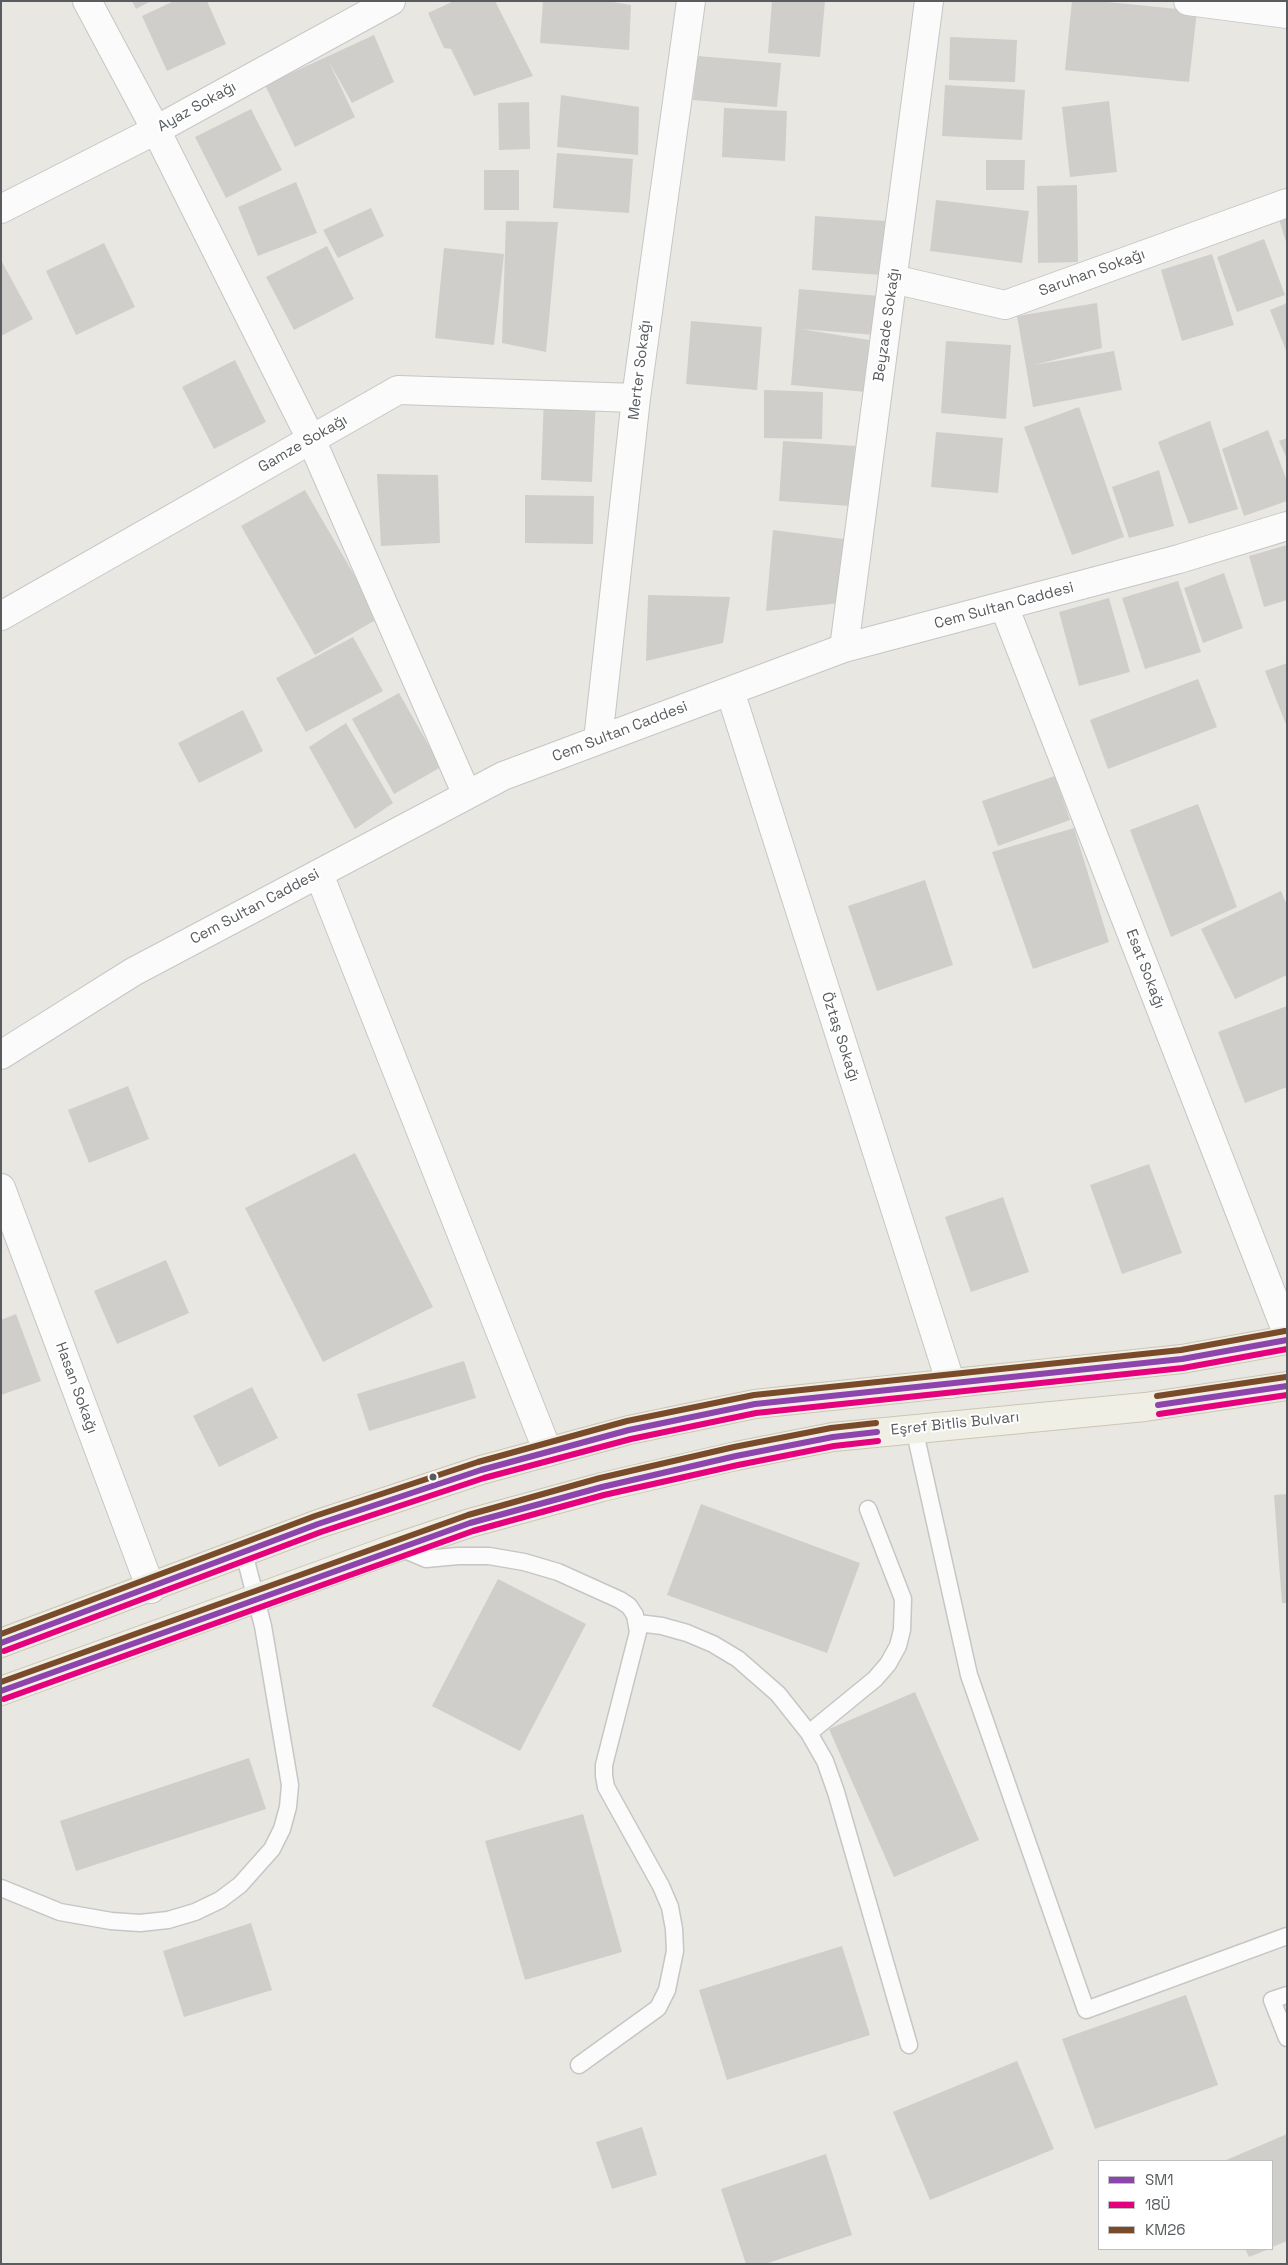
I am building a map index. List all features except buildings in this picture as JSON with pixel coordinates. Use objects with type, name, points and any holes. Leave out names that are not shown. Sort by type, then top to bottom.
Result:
[{"type":"main road","points":[[1,1644],[151,1589],[318,1524],[481,1470],[629,1430],[755,1404],[1182,1359],[1287,1340]]},
{"type":"main road","name":"Eşref Bitlis Bulvarı","points":[[1,1691],[398,1547],[470,1523],[602,1487],[736,1456],[833,1437],[1145,1407],[1287,1386]]},
{"type":"street","points":[[87,1],[156,130],[311,439],[467,795]]},
{"type":"street","name":"Ayaz Sokağı","points":[[1,209],[156,130],[391,1]]},
{"type":"street","name":"Merter Sokağı","points":[[598,740],[636,398],[691,1]]},
{"type":"street","name":"Beyzade Sokağı","points":[[844,648],[929,1]]},
{"type":"street","points":[[1188,1],[1224,4],[1287,14]]},
{"type":"street","name":"Saruhan Sokağı","points":[[893,279],[1005,305],[1287,203]]},
{"type":"street","name":"Gamze Sokağı","points":[[1,616],[398,390],[636,398]]},
{"type":"street","name":"Cem Sultan Caddesi","points":[[1,1055],[133,972],[503,776],[844,648],[1179,560],[1287,526]]},
{"type":"street","name":"Esat Sokağı","points":[[1004,606],[1287,1333]]},
{"type":"street","name":"Öztaş Sokağı","points":[[730,691],[951,1384]]},
{"type":"street","points":[[319,874],[548,1452]]},
{"type":"street","name":"Hasan Sokağı","points":[[1,1188],[151,1589]]},
{"type":"lane","points":[[914,1428],[969,1675],[1086,2010],[1287,1936]]},
{"type":"lane","points":[[809,1733],[875,1680],[888,1664],[898,1646],[902,1630],[903,1599],[868,1509]]},
{"type":"lane","points":[[398,1547],[426,1559],[489,1556],[524,1562],[558,1572],[620,1600],[629,1606],[638,1623],[638,1632],[604,1765],[604,1776],[609,1793],[661,1886],[670,1907],[675,1951],[666,1990],[658,2008],[579,2065]]},
{"type":"lane","points":[[1,1888],[60,1912],[111,1922],[140,1923],[168,1920],[195,1912],[220,1900],[240,1885],[272,1849],[282,1829],[288,1808],[290,1785],[256,1598],[244,1553]]},
{"type":"lane","points":[[638,1623],[662,1626],[687,1633],[714,1644],[738,1659],[778,1694],[809,1733],[825,1761],[836,1792],[909,2045]]},
{"type":"lane","points":[[1287,1995],[1272,2000],[1287,2038]]},
{"type":"transit line","name":"KM26","points":[[1,1634],[315,1516],[478,1462],[627,1421],[754,1395],[1181,1350],[1285,1331]]},
{"type":"transit line","name":"SM1","points":[[1,1643],[318,1524],[481,1470],[629,1430],[755,1404],[1182,1359],[1287,1340]]},
{"type":"transit line","name":"18Ü","points":[[4,1651],[321,1532],[484,1478],[631,1439],[756,1413],[1183,1368],[1287,1349]]},
{"type":"transit line","name":"KM26","points":[[1157,1396],[1286,1377]]},
{"type":"transit line","name":"SM1","points":[[1158,1405],[1287,1386]]},
{"type":"transit line","name":"18Ü","points":[[1159,1414],[1287,1395]]},
{"type":"transit line","name":"KM26","points":[[1,1682],[468,1515],[600,1478],[734,1447],[831,1428],[876,1423]]},
{"type":"transit line","name":"SM1","points":[[1,1691],[470,1523],[602,1487],[736,1456],[833,1437],[877,1432]]},
{"type":"transit line","name":"18Ü","points":[[4,1699],[473,1531],[604,1495],[738,1465],[834,1446],[878,1441]]}]
